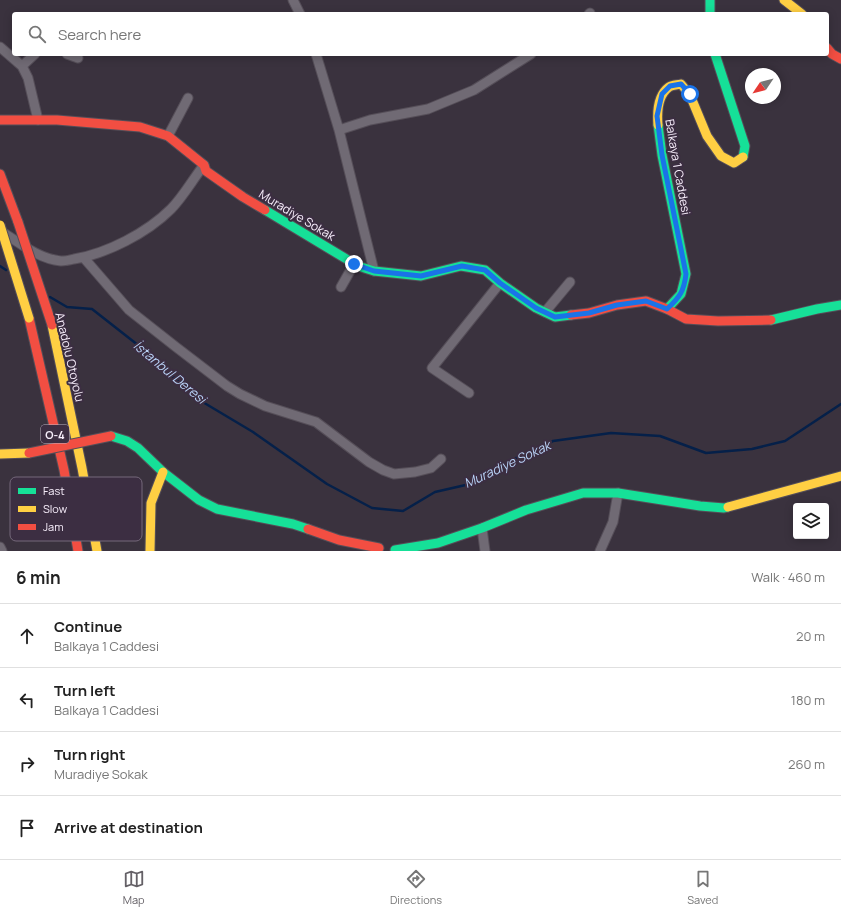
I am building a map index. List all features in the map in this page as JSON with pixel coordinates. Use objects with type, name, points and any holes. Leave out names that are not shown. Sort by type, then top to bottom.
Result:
[{"type":"main road","points":[[710,0],[710,12]]},
{"type":"main road","points":[[784,0],[799,12]]},
{"type":"main road","points":[[829,50],[841,59]]},
{"type":"main road","name":"Balkaya 1 Caddesi","points":[[667,309],[679,298],[684,286],[686,274],[662,155],[657,116],[662,94],[670,86],[681,84],[690,94],[707,136],[721,156],[734,163],[744,157],[745,146],[716,56]]},
{"type":"main road","name":"Muradiye Sokak","points":[[0,120],[57,120],[140,127],[168,136],[204,165],[206,171],[243,197],[354,264],[374,271],[421,276],[462,266],[485,270],[500,283],[536,308],[555,317],[589,313],[617,305],[646,301],[667,309],[686,319],[718,321],[775,320],[817,309],[841,305]]},
{"type":"main road","name":"Anadolu Otoyolu","points":[[0,174],[18,222],[52,326],[84,477]]},
{"type":"main road","name":"O-4","points":[[0,225],[28,318],[65,477]]},
{"type":"main road","points":[[0,454],[29,452],[111,436],[127,441],[138,448],[163,472],[199,500],[217,509],[293,524],[339,540],[376,550],[385,547],[396,550],[438,543],[482,528],[526,510],[583,493],[618,493],[693,506],[724,508],[841,476]]},
{"type":"main road","points":[[150,551],[151,503],[163,472]]},
{"type":"main road","points":[[339,540],[353,551]]},
{"type":"main road","name":"O-4","points":[[76,541],[78,551]]},
{"type":"main road","name":"Anadolu Otoyolu","points":[[95,541],[97,551]]},
{"type":"main road","points":[[427,551],[438,543]]},
{"type":"street","points":[[293,0],[299,12]]},
{"type":"street","points":[[0,47],[22,66],[28,78],[38,120]]},
{"type":"street","points":[[22,66],[34,56]]},
{"type":"street","points":[[72,56],[78,58]]},
{"type":"street","points":[[317,56],[339,130],[374,271]]},
{"type":"street","points":[[339,130],[370,120],[428,109],[474,90],[528,56]]},
{"type":"street","points":[[168,136],[188,98]]},
{"type":"street","points":[[0,230],[34,253],[62,261],[84,258],[118,244],[156,222],[171,209],[204,165]]},
{"type":"street","points":[[84,258],[129,310],[227,386],[240,394],[265,406],[316,422],[369,462],[394,474],[415,472],[431,468],[441,459]]},
{"type":"street","points":[[341,287],[354,264]]},
{"type":"street","points":[[545,312],[570,282]]},
{"type":"street","points":[[469,393],[432,368],[500,283]]},
{"type":"street","points":[[600,551],[613,522],[618,493]]},
{"type":"street","points":[[482,528],[485,551]]},
{"type":"street","points":[[0,547],[2,551]]},
{"type":"waterway","name":"İstanbul Deresi","points":[[0,266],[6,270]]},
{"type":"waterway","name":"Muradiye Sokak","points":[[50,297],[67,307],[92,309],[143,349],[196,398],[253,432],[327,484],[372,508],[403,511],[435,492],[470,484],[510,461],[553,441],[611,433],[660,436],[706,453],[752,449],[785,441],[841,404]]},
{"type":"traffic: fast","points":[[710,0],[710,12]]},
{"type":"traffic: fast","points":[[716,56],[745,146],[743,157]]},
{"type":"traffic: fast","points":[[658,125],[662,155],[686,274],[681,294],[667,309]]},
{"type":"traffic: fast","points":[[265,210],[358,266],[374,271],[421,276],[461,266],[485,270],[500,283],[536,308],[555,317],[571,315]]},
{"type":"traffic: fast","points":[[771,320],[841,305]]},
{"type":"traffic: fast","points":[[111,436],[127,441],[138,448],[163,472],[199,500],[217,509],[293,524],[308,529]]},
{"type":"traffic: fast","points":[[395,550],[438,543],[482,528],[526,510],[583,493],[618,493],[700,506],[728,507]]},
{"type":"traffic: slow","points":[[784,0],[799,12]]},
{"type":"traffic: slow","points":[[658,125],[658,110],[662,95],[669,87],[681,84],[690,95],[707,136],[721,156],[734,163],[743,157]]},
{"type":"traffic: slow","points":[[0,225],[29,318]]},
{"type":"traffic: slow","points":[[52,325],[84,477]]},
{"type":"traffic: slow","points":[[0,454],[29,453]]},
{"type":"traffic: slow","points":[[150,551],[151,503],[163,472]]},
{"type":"traffic: slow","points":[[728,507],[841,476]]},
{"type":"traffic: slow","points":[[95,541],[97,551]]},
{"type":"traffic: jam","points":[[829,50],[841,59]]},
{"type":"traffic: jam","points":[[0,120],[57,120],[140,127],[168,136],[204,165],[206,171],[243,197],[265,210]]},
{"type":"traffic: jam","points":[[0,174],[18,222]]},
{"type":"traffic: jam","points":[[18,222],[52,325]]},
{"type":"traffic: jam","points":[[571,315],[589,313],[617,305],[646,301],[667,309],[686,319],[718,321],[771,320]]},
{"type":"traffic: jam","points":[[29,318],[65,477]]},
{"type":"traffic: jam","points":[[29,453],[111,436]]},
{"type":"traffic: jam","points":[[308,529],[339,540],[379,548]]},
{"type":"traffic: jam","points":[[76,541],[78,551]]},
{"type":"route","points":[[354,264],[374,271],[421,276],[462,266],[485,270],[500,283],[536,308],[555,317],[589,313],[617,305],[646,301],[667,309],[679,298],[684,286],[686,274],[662,155],[657,116],[662,94],[670,86],[681,84],[690,94]]}]
